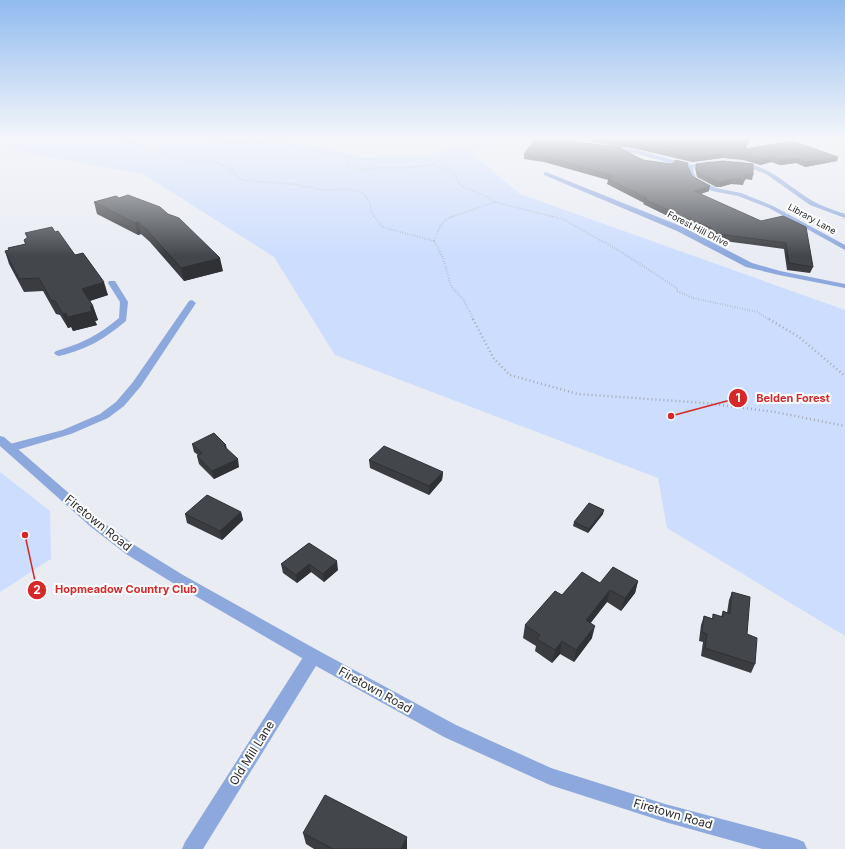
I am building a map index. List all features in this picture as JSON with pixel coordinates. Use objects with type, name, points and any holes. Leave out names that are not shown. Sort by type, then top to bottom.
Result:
[{"type":"street","name":"Forest Hill Drive","points":[[552,177],[680,229],[736,260],[749,265],[779,273],[845,286]]},
{"type":"street","name":"Library Lane","points":[[692,177],[693,179],[714,190],[738,194],[771,207],[845,248]]},
{"type":"street","name":"Library Lane","points":[[776,177],[808,202],[845,216]]},
{"type":"street","points":[[59,353],[76,348],[102,336],[123,318],[124,302],[112,283]]},
{"type":"street","points":[[5,444],[67,432],[104,416],[120,404],[137,384],[192,303]]},
{"type":"street","name":"Firetown Road","points":[[5,444],[96,524],[131,550],[178,579],[312,656],[450,731],[550,776],[665,813],[797,849]]},
{"type":"street","name":"Old Mill Lane","points":[[192,849],[312,656]]},
{"type":"path","points":[[238,177],[240,179],[259,183],[292,184],[324,190],[356,190],[364,194],[369,200],[372,213],[382,226],[397,232],[420,236],[434,241],[443,258],[450,286],[463,299],[494,359],[510,374],[578,394],[705,403],[775,412],[845,426]]},
{"type":"path","points":[[456,177],[461,186],[488,197],[495,202],[563,219],[623,253],[677,288],[676,291],[693,298],[757,312],[799,337],[845,376]]},
{"type":"path","points":[[434,241],[440,225],[448,218],[495,202]]},
{"type":"shaded area","points":[[147,177],[499,177],[520,194],[845,310],[845,636],[667,528],[658,478],[335,355],[274,257]]},
{"type":"shaded area","points":[[0,472],[50,511],[51,559],[0,592]]},
{"type":"building","points":[[613,177],[693,177],[710,186],[694,191],[761,221],[783,216],[806,227],[813,267],[789,263],[786,243],[711,233],[711,228],[644,199],[647,198],[608,179]]},
{"type":"building","points":[[707,177],[745,177],[745,180],[732,179],[718,182]]},
{"type":"building","points":[[128,195],[160,207],[168,214],[179,218],[220,258],[181,268],[138,222],[135,223],[94,202],[116,196],[119,198]]},
{"type":"building","points":[[52,227],[55,232],[58,231],[75,255],[83,253],[104,282],[82,289],[93,306],[90,307],[92,311],[68,317],[66,313],[63,314],[55,301],[51,300],[39,278],[19,279],[5,251],[9,250],[8,248],[26,244],[24,240],[28,237],[25,233]]},
{"type":"building","points":[[214,433],[226,445],[224,446],[238,459],[212,471],[197,456],[202,453],[192,444]]},
{"type":"building","points":[[384,446],[443,472],[429,486],[369,460]]},
{"type":"building","points":[[207,495],[241,512],[220,531],[185,514]]},
{"type":"building","points":[[589,503],[604,510],[589,529],[574,522]]},
{"type":"building","points":[[309,543],[337,561],[323,574],[309,564],[296,575],[281,564]]},
{"type":"building","points":[[613,567],[638,581],[625,598],[610,590],[586,620],[595,626],[576,650],[562,641],[555,650],[537,639],[540,635],[525,625],[555,591],[562,595],[582,572],[600,583]]},
{"type":"building","points":[[732,592],[750,597],[747,634],[757,638],[755,664],[705,648],[707,634],[702,632],[704,616],[713,619],[713,614],[723,617],[723,611],[730,614]]},
{"type":"building","points":[[325,795],[407,837],[401,848],[402,849],[333,849],[303,833]]},
{"type":"place","name":"Belden Forest","points":[[671,416]]},
{"type":"place","name":"Hopmeadow Country Club","points":[[25,535]]}]
